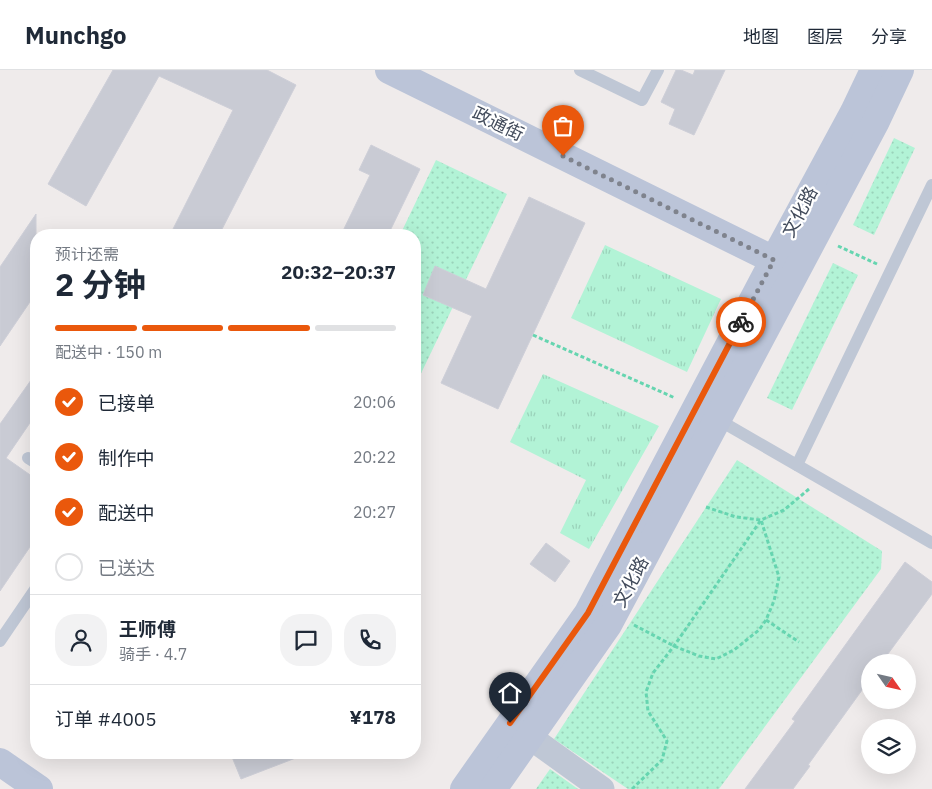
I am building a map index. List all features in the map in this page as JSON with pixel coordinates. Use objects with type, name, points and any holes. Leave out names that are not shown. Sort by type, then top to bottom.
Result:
[{"type":"main road","name":"文化路","points":[[464,789],[520,730],[608,626],[718,420],[785,265],[874,70]]},
{"type":"main road","name":"文化路","points":[[493,789],[520,730],[785,265],[875,123],[900,70]]},
{"type":"main road","name":"政通街","points":[[402,73],[785,265]]},
{"type":"main road","points":[[0,762],[39,789]]},
{"type":"street","points":[[520,730],[602,789]]},
{"type":"lane","points":[[580,70],[642,100],[658,70]]},
{"type":"lane","points":[[797,465],[932,186]]},
{"type":"lane","points":[[718,420],[932,543]]},
{"type":"lane","points":[[0,641],[30,597]]},
{"type":"path","points":[[838,246],[891,270]]},
{"type":"path","points":[[533,335],[680,400]]},
{"type":"path","points":[[706,507],[736,517],[761,520],[784,510],[821,479]]},
{"type":"path","points":[[613,616],[699,656],[716,659],[734,650],[760,630],[774,601],[778,577],[761,520]]},
{"type":"path","points":[[632,789],[662,760],[666,741],[648,711],[646,692],[653,673],[674,646],[761,520]]},
{"type":"path","points":[[766,620],[799,642]]},
{"type":"green space","points":[[894,138],[915,148],[874,235],[853,225]]},
{"type":"green space","points":[[436,160],[507,194],[421,373],[421,229],[403,229]]},
{"type":"green space","points":[[605,245],[721,299],[687,372],[571,318]]},
{"type":"green space","points":[[833,263],[858,275],[792,410],[767,398]]},
{"type":"green space","points":[[543,374],[659,426],[589,549],[560,533],[586,480],[510,442]]},
{"type":"green space","points":[[737,460],[882,551],[881,569],[719,789],[628,789],[554,739]]},
{"type":"green space","points":[[550,769],[578,789],[536,789]]},
{"type":"building","points":[[113,70],[267,70],[296,85],[222,229],[173,229],[233,110],[159,76],[86,206],[48,184]]},
{"type":"building","points":[[676,70],[693,75],[695,70],[725,70],[694,135],[669,124],[675,109],[661,102]]},
{"type":"building","points":[[371,145],[420,169],[391,229],[344,229],[370,175],[359,170]]},
{"type":"building","points":[[529,197],[585,223],[498,409],[441,383],[472,316],[423,295],[435,266],[486,289]]},
{"type":"building","points":[[36,214],[36,229],[30,229],[30,302],[0,346],[0,267]]},
{"type":"building","points":[[30,382],[30,423],[6,458],[30,475],[30,547],[0,591],[0,424]]},
{"type":"building","points":[[546,543],[570,561],[555,582],[530,564]]},
{"type":"building","points":[[905,562],[932,582],[932,594],[888,654],[861,654],[861,691],[793,789],[745,789],[795,721],[792,719]]},
{"type":"building","points":[[233,759],[293,759],[241,779]]},
{"type":"way so far","points":[[563,156],[774,260],[741,322]]},
{"type":"route","points":[[510,723],[588,613],[741,322]]}]
